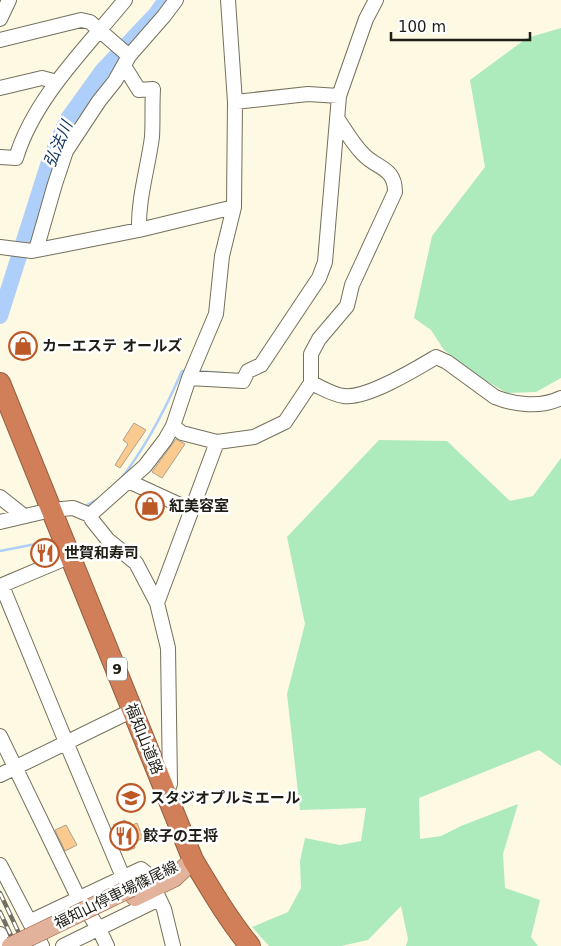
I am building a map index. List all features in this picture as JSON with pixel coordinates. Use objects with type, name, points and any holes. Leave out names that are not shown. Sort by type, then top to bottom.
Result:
[{"type":"highway","name":"福知山道路","points":[[0,384],[194,860],[219,903],[250,946]]},
{"type":"main road","name":"福知山停車場篠尾線","points":[[3,940],[129,887],[155,888],[171,867],[194,860]]},
{"type":"main road","name":"福知山停車場篠尾線","points":[[34,946],[129,887]]},
{"type":"street","points":[[0,19],[9,0]]},
{"type":"street","points":[[0,157],[16,158],[22,138],[50,91],[125,0]]},
{"type":"street","points":[[36,250],[66,152],[99,101],[115,82],[127,61],[176,0]]},
{"type":"street","points":[[90,515],[145,466],[165,440],[173,426],[189,378],[216,314],[222,256],[234,207],[234,102],[228,0]]},
{"type":"street","points":[[189,378],[246,376],[261,365],[319,278],[325,262],[339,96],[366,20],[376,0]]},
{"type":"street","points":[[0,40],[81,20],[90,22],[116,46],[127,61],[140,90],[153,89],[152,134],[147,170],[138,208],[139,230]]},
{"type":"street","points":[[0,88],[42,78],[58,82]]},
{"type":"street","points":[[234,102],[308,94],[339,96]]},
{"type":"street","points":[[173,426],[182,433],[217,442],[254,438],[285,422],[311,383],[311,354],[319,339],[347,306],[352,285],[395,192],[395,181],[392,176],[363,154],[337,118]]},
{"type":"street","points":[[0,247],[32,251],[139,230],[234,207]]},
{"type":"street","points":[[311,383],[342,396],[355,396],[405,375],[436,357],[447,362],[495,397],[512,403],[534,404],[553,402],[561,398]]},
{"type":"street","points":[[157,603],[217,442]]},
{"type":"street","points":[[128,481],[191,510]]},
{"type":"street","points":[[0,497],[24,516]]},
{"type":"street","points":[[0,522],[52,510],[73,508],[90,515],[108,540],[136,563],[157,603],[168,648],[170,784],[166,793]]},
{"type":"street","points":[[31,921],[79,899],[129,887],[1,586],[71,556]]},
{"type":"street","points":[[0,775],[133,710]]},
{"type":"street","points":[[0,736],[79,899],[99,929],[107,946]]},
{"type":"street","points":[[0,865],[24,914],[31,921],[42,946]]},
{"type":"street","points":[[63,946],[99,929],[155,888],[164,909],[173,946]]},
{"type":"green space","points":[[561,28],[561,378],[536,392],[507,393],[475,374],[444,350],[431,330],[414,318],[432,236],[485,167],[470,80],[527,38]]},
{"type":"green space","points":[[379,440],[447,441],[510,501],[533,496],[561,458],[561,766],[539,750],[419,798],[420,839],[441,836],[461,826],[518,804],[503,854],[505,888],[540,900],[531,937],[538,946],[406,946],[408,939],[401,906],[368,940],[341,946],[269,946],[252,927],[288,912],[301,888],[300,861],[305,838],[340,845],[361,841],[366,808],[300,810],[287,694],[305,624],[287,537]]},
{"type":"building","points":[[134,423],[146,430],[120,468],[115,465],[128,444],[123,440]]},
{"type":"building","points":[[176,439],[185,444],[162,478],[152,472]]},
{"type":"building","name":"餃子の王将","points":[[125,820],[130,826],[137,823],[143,838],[133,843],[135,848],[127,851],[123,847],[120,848],[113,830],[115,829],[113,825]]},
{"type":"building","points":[[66,825],[77,845],[65,851],[55,830]]},
{"type":"waterway","name":"弘法川","points":[[0,316],[49,162],[67,120],[103,70],[156,14],[166,0]]},
{"type":"waterway","points":[[327,275],[330,268],[333,246]]},
{"type":"waterway","points":[[119,481],[138,455],[154,428],[182,371],[187,371]]},
{"type":"waterway","points":[[197,371],[224,373]]},
{"type":"waterway","points":[[83,507],[100,498]]},
{"type":"waterway","points":[[0,551],[41,543]]},
{"type":"railway","points":[[0,893],[25,946]]},
{"type":"railway","points":[[0,912],[16,946]]},
{"type":"place","name":"カーエステ オールズ","points":[[23,346]]},
{"type":"place","name":"紅美容室","points":[[150,506]]},
{"type":"place","name":"世賀和寿司","points":[[45,553]]},
{"type":"place","name":"スタジオプルミエール","points":[[131,798]]},
{"type":"place","name":"餃子の王将","points":[[124,836]]}]
